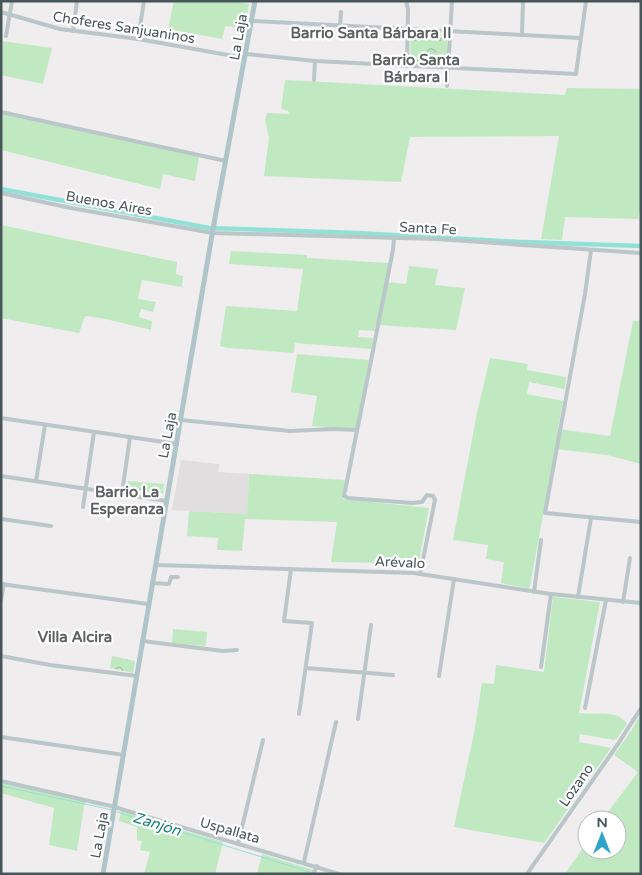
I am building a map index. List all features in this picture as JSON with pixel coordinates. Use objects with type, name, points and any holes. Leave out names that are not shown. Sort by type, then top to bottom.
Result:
[{"type":"main road","name":"La Laja","points":[[103,874],[213,230],[255,1]]},
{"type":"street","points":[[6,36],[12,1]]},
{"type":"street","points":[[73,31],[78,1]]},
{"type":"street","points":[[138,39],[144,1]]},
{"type":"street","points":[[406,1],[409,30],[407,66]]},
{"type":"street","points":[[447,86],[452,1]]},
{"type":"street","points":[[522,35],[523,1]]},
{"type":"street","points":[[252,21],[580,38],[586,1]]},
{"type":"street","name":"Choferes Sanjuaninos","points":[[1,12],[48,27],[246,56],[576,74],[580,38]]},
{"type":"street","points":[[340,26],[342,12]]},
{"type":"street","points":[[314,80],[315,61]]},
{"type":"street","points":[[1,112],[226,161]]},
{"type":"street","name":"Buenos Aires","points":[[1,193],[71,208],[213,230]]},
{"type":"street","name":"Santa Fe","points":[[213,230],[394,238],[641,254]]},
{"type":"street","points":[[394,238],[344,496],[346,498],[418,503],[422,502],[427,495],[434,496],[435,500],[420,574]]},
{"type":"street","points":[[591,250],[585,294],[545,513],[641,522]]},
{"type":"street","points":[[1,418],[177,444]]},
{"type":"street","points":[[181,420],[290,431],[357,430]]},
{"type":"street","points":[[36,481],[44,425]]},
{"type":"street","points":[[83,507],[94,432]]},
{"type":"street","points":[[122,493],[130,437]]},
{"type":"street","points":[[1,476],[167,501]]},
{"type":"street","points":[[578,597],[591,518]]},
{"type":"street","points":[[1,519],[51,526]]},
{"type":"street","points":[[534,592],[541,540]]},
{"type":"street","points":[[623,602],[630,558]]},
{"type":"street","name":"Arévalo","points":[[156,565],[420,574],[534,592],[641,603]]},
{"type":"street","points":[[291,569],[284,620],[312,623],[299,714]]},
{"type":"street","points":[[152,583],[169,584],[171,577],[178,577]]},
{"type":"street","points":[[439,676],[454,579]]},
{"type":"street","points":[[1,600],[3,584],[148,604]]},
{"type":"street","points":[[541,666],[551,594]]},
{"type":"street","points":[[585,708],[606,600]]},
{"type":"street","points":[[358,719],[371,625]]},
{"type":"street","points":[[142,641],[223,651],[238,650]]},
{"type":"street","points":[[1,656],[50,665],[137,676]]},
{"type":"street","points":[[306,668],[393,675]]},
{"type":"street","name":"Lozano","points":[[527,874],[641,708]]},
{"type":"street","points":[[304,862],[336,722]]},
{"type":"street","points":[[1,737],[124,755]]},
{"type":"street","points":[[238,844],[263,740]]},
{"type":"street","name":"Uspallata","points":[[1,780],[115,807],[339,874]]},
{"type":"street","points":[[314,874],[316,866]]},
{"type":"shaded area","points":[[181,460],[219,464],[218,472],[249,474],[247,514],[172,510]]},
{"type":"green space","points":[[174,1],[231,1],[249,4],[245,28],[225,26],[222,39],[168,29]]},
{"type":"green space","points":[[415,32],[445,34],[447,36],[446,64],[415,64],[411,62],[410,37]]},
{"type":"green space","points":[[1,41],[52,48],[43,84],[1,75]]},
{"type":"green space","points":[[285,80],[565,95],[567,88],[641,89],[641,206],[638,219],[565,217],[562,240],[541,239],[559,136],[410,137],[401,182],[264,176],[269,138],[265,120],[267,113],[289,114],[288,111],[281,109]]},
{"type":"green space","points":[[1,114],[199,157],[195,181],[163,174],[160,189],[1,150]]},
{"type":"green space","points":[[1,225],[177,262],[176,274],[183,276],[182,287],[142,280],[138,299],[156,302],[153,312],[141,309],[139,317],[152,321],[151,330],[85,316],[79,333],[1,318]]},
{"type":"green space","points":[[231,251],[307,255],[307,258],[389,263],[386,282],[406,284],[409,266],[438,269],[435,285],[465,288],[456,330],[376,325],[375,331],[359,330],[358,337],[373,338],[371,349],[295,343],[294,353],[220,346],[226,306],[297,311],[303,269],[229,264]]},
{"type":"green space","points":[[633,321],[641,321],[641,464],[607,455],[555,449],[530,586],[526,588],[501,583],[504,562],[486,559],[488,545],[453,540],[477,413],[490,358],[528,364],[527,370],[566,377],[565,389],[529,382],[527,394],[563,401],[558,429],[610,436]]},
{"type":"green space","points":[[297,354],[369,360],[356,429],[312,426],[317,396],[291,392]]},
{"type":"green space","points":[[249,474],[345,480],[343,499],[429,508],[418,566],[331,562],[337,522],[245,519],[242,551],[217,550],[218,538],[187,536],[189,511],[247,514]]},
{"type":"green space","points":[[128,481],[164,484],[163,493],[129,489]]},
{"type":"green space","points":[[553,597],[600,602],[579,713],[612,714],[623,719],[627,724],[614,740],[580,734],[579,742],[611,748],[544,843],[454,827],[474,733],[482,683],[494,684],[496,665],[544,672]]},
{"type":"green space","points":[[173,629],[207,632],[206,646],[172,643]]},
{"type":"green space","points":[[112,656],[135,661],[133,673],[110,668]]},
{"type":"green space","points":[[639,717],[641,717],[641,874],[565,874],[577,857],[577,860],[627,860],[627,810],[610,810],[638,772],[614,755]]},
{"type":"green space","points":[[1,783],[86,802],[77,851],[49,845],[54,808],[1,793]]},
{"type":"green space","points":[[121,810],[141,818],[223,842],[215,874],[144,874],[150,852],[140,850],[142,841],[137,840],[137,827],[119,821]]},
{"type":"green space","points":[[262,854],[313,870],[311,874],[257,874]]},
{"type":"waterway","points":[[1,189],[209,228],[357,233],[521,242]]},
{"type":"waterway","points":[[524,242],[641,246]]},
{"type":"waterway","name":"Zanjón","points":[[1,786],[113,810]]},
{"type":"waterway","name":"Zanjón","points":[[117,812],[310,872]]},
{"type":"district","name":"Barrio Santa Bárbara II","points":[[371,33]]},
{"type":"district","name":"Barrio Santa Bárbara I","points":[[416,68]]},
{"type":"district","name":"Barrio La Esperanza","points":[[127,500]]},
{"type":"district","name":"Villa Alcira","points":[[75,637]]}]
